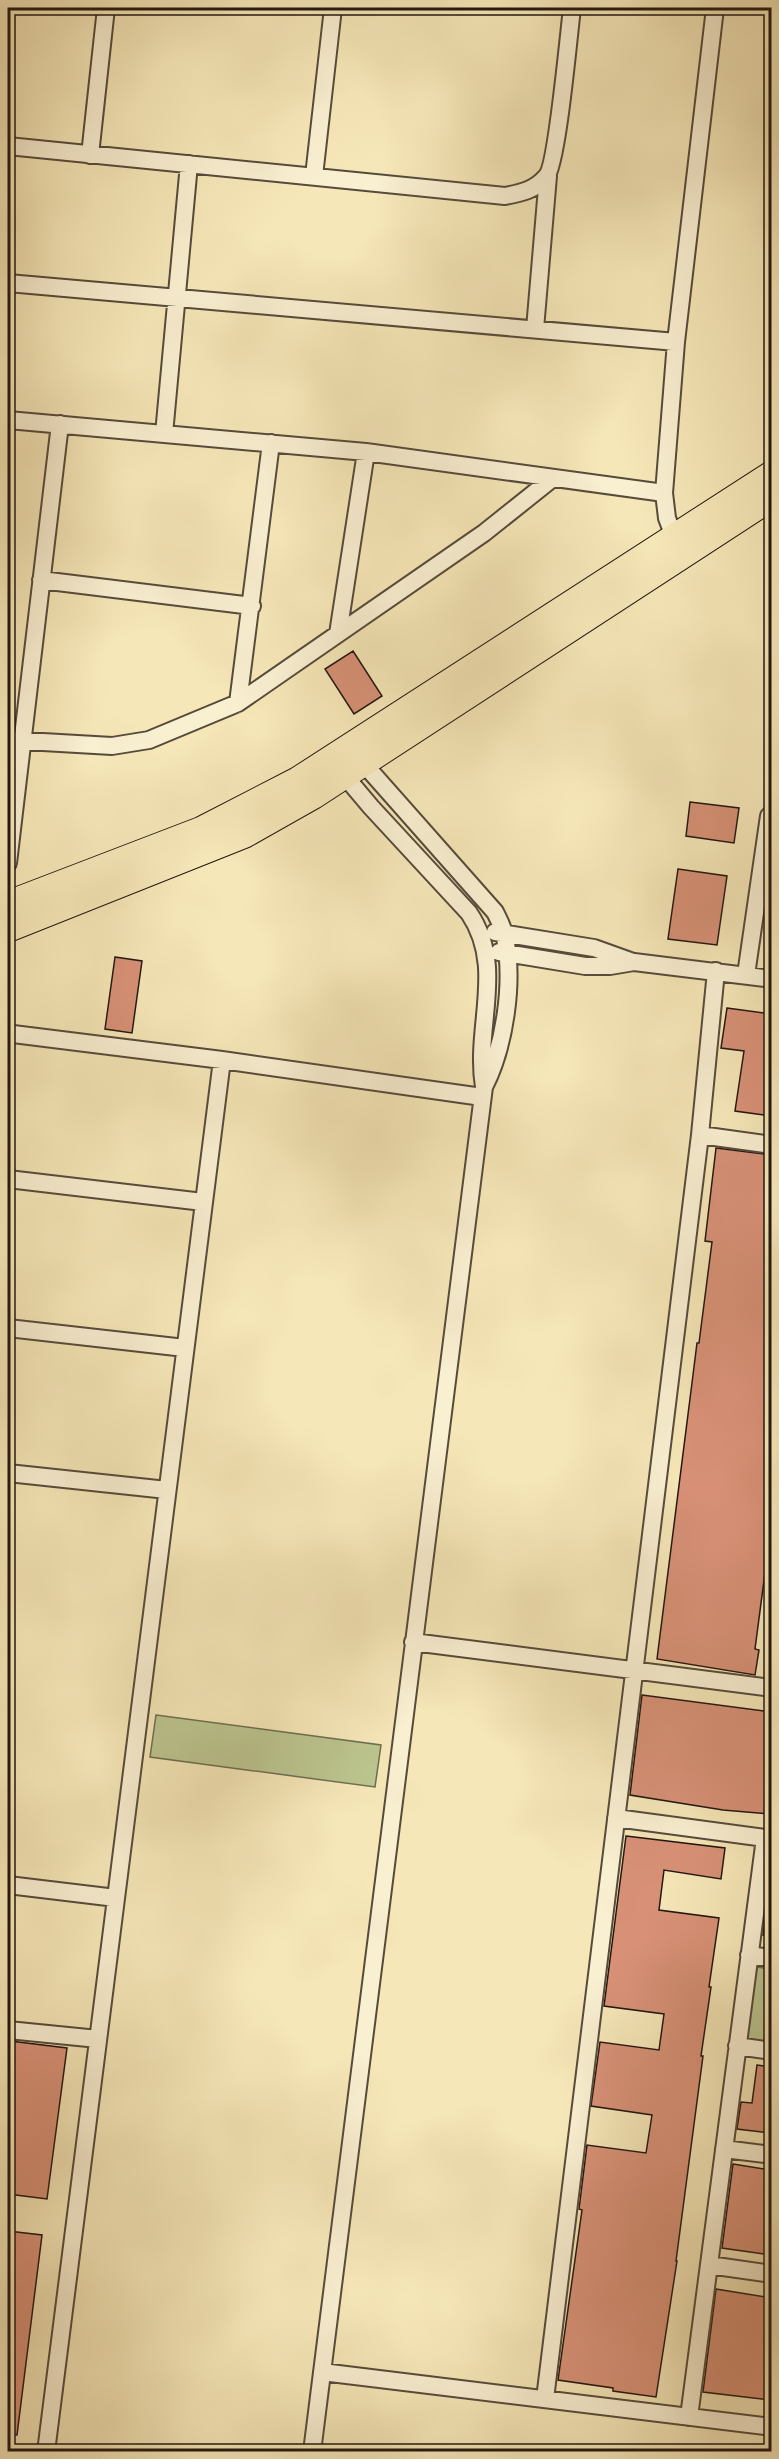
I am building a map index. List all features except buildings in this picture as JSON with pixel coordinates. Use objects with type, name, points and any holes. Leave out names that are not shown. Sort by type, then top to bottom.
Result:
[{"type":"main road","points":[[679,547],[771,474]]},
{"type":"main road","points":[[8,929],[244,835],[347,761],[679,547],[771,497]]},
{"type":"main road","points":[[8,904],[201,830],[298,780],[347,761]]},
{"type":"street","points":[[90,155],[106,8]]},
{"type":"street","points":[[314,176],[333,8]]},
{"type":"street","points":[[535,329],[548,176],[554,149],[572,8]]},
{"type":"street","points":[[679,547],[667,518],[664,493],[676,342],[715,8]]},
{"type":"street","points":[[8,146],[505,196],[530,191],[548,176]]},
{"type":"street","points":[[164,434],[189,164]]},
{"type":"street","points":[[8,283],[676,342]]},
{"type":"street","points":[[8,420],[366,452],[664,493]]},
{"type":"street","points":[[8,863],[15,741],[41,580],[60,424]]},
{"type":"street","points":[[238,703],[271,443]]},
{"type":"street","points":[[338,634],[366,452]]},
{"type":"street","points":[[15,741],[112,746],[149,740],[238,703],[484,533],[553,478]]},
{"type":"street","points":[[41,580],[252,606]]},
{"type":"street","points":[[312,2451],[483,1092],[481,1070],[489,973],[486,950],[479,928],[469,913],[347,761]]},
{"type":"street","points":[[347,761],[495,912],[505,935],[508,954],[508,986],[500,1044],[483,1092]]},
{"type":"street","points":[[746,975],[769,816]]},
{"type":"street","points":[[479,928],[505,935],[594,948],[634,962],[771,979]]},
{"type":"street","points":[[486,950],[585,966],[610,966],[634,962]]},
{"type":"street","points":[[545,2399],[700,1136],[716,971]]},
{"type":"street","points":[[13,1034],[483,1092]]},
{"type":"street","points":[[46,2451],[222,1060]]},
{"type":"street","points":[[700,1136],[771,1144]]},
{"type":"street","points":[[8,1179],[203,1202]]},
{"type":"street","points":[[8,1328],[185,1348]]},
{"type":"street","points":[[8,1473],[167,1490]]},
{"type":"street","points":[[413,1642],[771,1688]]},
{"type":"street","points":[[616,1818],[768,1838],[748,1955],[689,2417]]},
{"type":"street","points":[[8,1885],[116,1898]]},
{"type":"street","points":[[748,1955],[771,1958]]},
{"type":"street","points":[[8,2030],[98,2039]]},
{"type":"street","points":[[737,2046],[771,2051]]},
{"type":"street","points":[[724,2149],[771,2155]]},
{"type":"street","points":[[709,2265],[771,2274]]},
{"type":"street","points":[[322,2372],[771,2427]]},
{"type":"green space","points":[[156,1715],[381,1745],[375,1787],[150,1757]]},
{"type":"green space","points":[[756,1967],[771,1969],[771,2044],[747,2041]]}]
